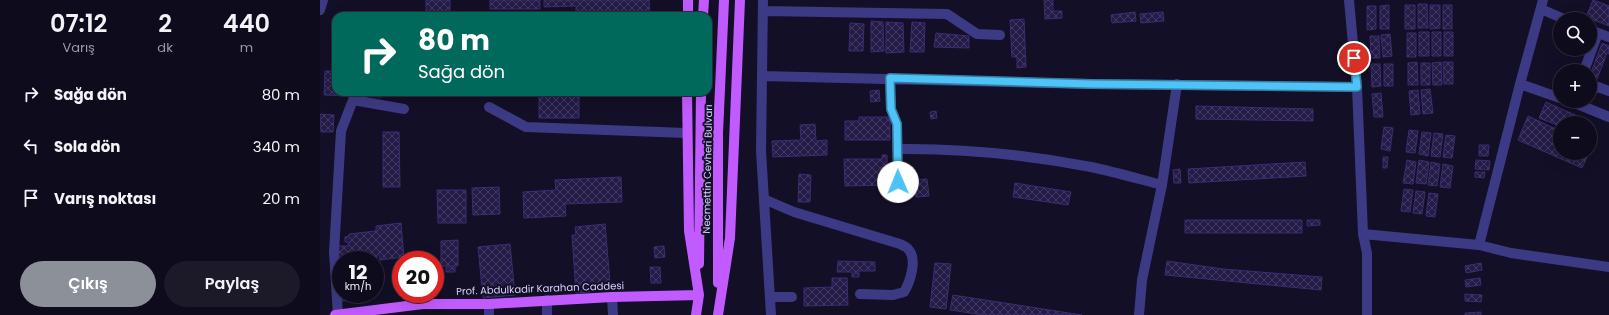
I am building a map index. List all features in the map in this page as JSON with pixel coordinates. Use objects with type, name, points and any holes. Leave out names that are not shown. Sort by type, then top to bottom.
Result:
[{"type":"main road","points":[[688,0],[688,12]]},
{"type":"main road","points":[[703,12],[704,0]]},
{"type":"main road","name":"Necmettin Cevheri Bulvarı","points":[[718,315],[718,132],[724,0]]},
{"type":"main road","points":[[718,315],[730,238],[740,0]]},
{"type":"main road","points":[[686,96],[689,231],[699,295],[698,315]]},
{"type":"main road","name":"Necmettin Cevheri Bulvarı","points":[[699,295],[700,96]]},
{"type":"main road","name":"Prof. Abdulkadir Karahan Caddesi","points":[[335,315],[423,304],[489,304],[612,297],[699,295]]},
{"type":"street","points":[[320,10],[324,0]]},
{"type":"street","points":[[763,0],[761,151],[766,200],[772,315]]},
{"type":"street","points":[[1349,0],[1357,87],[1363,234],[1367,253],[1367,315]]},
{"type":"street","points":[[1479,245],[1520,84],[1542,5],[1553,12]]},
{"type":"street","points":[[763,11],[948,14],[977,34],[1000,35]]},
{"type":"street","points":[[1597,32],[1609,37]]},
{"type":"street","points":[[762,76],[1091,84],[1357,87]]},
{"type":"street","points":[[890,78],[891,109],[897,124],[898,182]]},
{"type":"street","points":[[1139,315],[1142,280],[1162,185],[1177,84]]},
{"type":"street","points":[[1520,84],[1553,96]]},
{"type":"street","points":[[1597,88],[1609,91]]},
{"type":"street","points":[[338,315],[334,252],[341,131],[353,100],[404,109]]},
{"type":"street","points":[[490,107],[526,127],[686,133]]},
{"type":"street","points":[[1589,108],[1609,117]]},
{"type":"street","points":[[897,149],[933,148],[1027,157],[1092,168],[1162,185]]},
{"type":"street","points":[[766,200],[794,212],[900,244],[908,249],[912,258],[910,282],[904,292],[893,295],[860,294]]},
{"type":"street","points":[[1363,234],[1479,245],[1510,253],[1609,267]]},
{"type":"street","points":[[612,297],[613,315]]},
{"type":"street","points":[[771,297],[792,297]]},
{"type":"street","points":[[547,300],[547,315]]},
{"type":"street","points":[[489,304],[489,315]]},
{"type":"building","points":[[426,0],[450,0],[450,12],[426,12]]},
{"type":"building","points":[[490,0],[540,0],[540,9],[490,9]]},
{"type":"building","points":[[544,0],[649,0],[650,12],[576,12],[576,6],[544,7]]},
{"type":"building","points":[[1044,0],[1053,0],[1053,11],[1062,11],[1062,18],[1045,19]]},
{"type":"building","points":[[1593,0],[1609,6],[1609,26],[1597,21],[1597,12],[1588,12]]},
{"type":"building","points":[[1418,4],[1427,4],[1428,28],[1418,28]]},
{"type":"building","points":[[1389,5],[1389,29],[1380,29],[1380,6]]},
{"type":"building","points":[[1405,5],[1415,5],[1415,29],[1405,29]]},
{"type":"building","points":[[1430,5],[1440,5],[1440,28],[1430,29]]},
{"type":"building","points":[[1443,5],[1452,5],[1452,29],[1443,29]]},
{"type":"building","points":[[1367,6],[1376,6],[1376,29],[1367,30]]},
{"type":"building","points":[[1135,12],[1136,21],[1112,23],[1111,15]]},
{"type":"building","points":[[1163,12],[1164,21],[1141,23],[1140,14]]},
{"type":"building","points":[[1024,19],[1026,67],[1017,68],[1017,57],[1012,57],[1010,20]]},
{"type":"building","points":[[871,21],[883,22],[884,51],[871,52]]},
{"type":"building","points":[[886,22],[903,23],[904,52],[886,53]]},
{"type":"building","points":[[912,22],[925,23],[924,52],[910,52]]},
{"type":"building","points":[[850,23],[864,24],[863,51],[849,51]]},
{"type":"building","points":[[1419,32],[1429,32],[1429,56],[1419,56]]},
{"type":"building","points":[[1432,32],[1441,32],[1441,56],[1432,56]]},
{"type":"building","points":[[1444,32],[1453,32],[1453,56],[1444,56]]},
{"type":"building","points":[[936,33],[969,36],[969,48],[934,47]]},
{"type":"building","points":[[1407,33],[1416,33],[1416,57],[1407,57]]},
{"type":"building","points":[[1390,34],[1392,56],[1383,57],[1381,35]]},
{"type":"building","points":[[1370,36],[1379,36],[1380,58],[1371,58]]},
{"type":"building","points":[[1602,43],[1609,46],[1609,54],[1607,53],[1597,79],[1597,64],[1594,64]]},
{"type":"building","points":[[1417,62],[1418,85],[1408,85],[1408,63]]},
{"type":"building","points":[[1441,62],[1442,85],[1433,85],[1432,63]]},
{"type":"building","points":[[1443,62],[1453,62],[1453,84],[1444,84]]},
{"type":"building","points":[[1421,63],[1430,63],[1430,85],[1421,85]]},
{"type":"building","points":[[1371,64],[1380,64],[1381,86],[1372,87]]},
{"type":"building","points":[[1384,64],[1393,64],[1393,86],[1384,86]]},
{"type":"building","points":[[325,71],[332,71],[332,95],[324,95]]},
{"type":"building","points":[[1430,89],[1433,113],[1423,114],[1421,90]]},
{"type":"building","points":[[879,90],[880,101],[871,102],[870,91]]},
{"type":"building","points":[[1418,90],[1420,114],[1411,115],[1409,91]]},
{"type":"building","points":[[1381,93],[1383,117],[1374,117],[1372,94]]},
{"type":"building","points":[[353,96],[382,96],[382,97]]},
{"type":"building","points":[[539,96],[579,96],[579,118],[539,118]]},
{"type":"building","points":[[1546,102],[1553,105],[1553,108],[1560,108],[1578,116],[1553,116],[1553,123],[1539,118]]},
{"type":"building","points":[[1196,106],[1313,109],[1313,121],[1196,119]]},
{"type":"building","points":[[936,111],[937,118],[931,119],[930,112]]},
{"type":"building","points":[[320,114],[334,115],[333,132],[321,132]]},
{"type":"building","points":[[1528,116],[1553,128],[1553,155],[1518,140]]},
{"type":"building","points":[[859,117],[890,117],[890,140],[845,140],[845,121],[859,121]]},
{"type":"building","points":[[815,124],[816,141],[827,140],[827,155],[773,157],[772,141],[801,140],[800,125]]},
{"type":"building","points":[[1384,127],[1393,128],[1390,151],[1381,149]]},
{"type":"building","points":[[1409,130],[1418,131],[1415,153],[1406,152]]},
{"type":"building","points":[[383,132],[399,132],[400,187],[383,187]]},
{"type":"building","points":[[1422,132],[1431,133],[1428,156],[1419,154]]},
{"type":"building","points":[[1434,133],[1443,134],[1440,157],[1431,156]]},
{"type":"building","points":[[1446,135],[1455,136],[1452,158],[1443,157]]},
{"type":"building","points":[[1479,145],[1489,145],[1488,156],[1479,156]]},
{"type":"building","points":[[882,155],[887,155],[887,185],[845,186],[844,159],[882,159]]},
{"type":"building","points":[[1383,157],[1388,157],[1387,168],[1383,168]]},
{"type":"building","points":[[1407,160],[1416,162],[1413,184],[1403,183]]},
{"type":"building","points":[[1419,160],[1429,162],[1426,184],[1416,183]]},
{"type":"building","points":[[1476,160],[1490,161],[1489,170],[1475,169]]},
{"type":"building","points":[[1564,160],[1586,160],[1582,168]]},
{"type":"building","points":[[1305,162],[1306,176],[1189,183],[1188,169]]},
{"type":"building","points":[[1431,162],[1440,164],[1437,186],[1428,185]]},
{"type":"building","points":[[1443,164],[1453,166],[1450,188],[1440,187]]},
{"type":"building","points":[[1180,169],[1181,183],[1174,183],[1173,170]]},
{"type":"building","points":[[1475,172],[1485,172],[1484,178],[1475,177]]},
{"type":"building","points":[[799,174],[811,175],[810,202],[798,202]]},
{"type":"building","points":[[621,177],[622,202],[565,204],[566,216],[524,218],[523,192],[556,190],[555,180]]},
{"type":"building","points":[[927,179],[929,196],[916,197],[914,180]]},
{"type":"building","points":[[1015,183],[1071,192],[1068,205],[1013,197]]},
{"type":"building","points":[[499,187],[500,214],[473,215],[472,188]]},
{"type":"building","points":[[1404,189],[1413,190],[1410,212],[1401,211]]},
{"type":"building","points":[[437,190],[466,190],[466,223],[438,223]]},
{"type":"building","points":[[1416,191],[1425,192],[1422,214],[1413,213]]},
{"type":"building","points":[[1429,193],[1438,194],[1435,217],[1426,216]]},
{"type":"building","points":[[1185,220],[1302,220],[1302,233],[1185,233]]},
{"type":"building","points":[[1307,220],[1320,220],[1320,225],[1307,226]]},
{"type":"building","points":[[401,223],[403,251],[392,251],[392,258],[384,260],[384,251],[338,251],[338,246],[348,246],[348,242],[345,242],[345,237],[349,236],[349,234],[376,231],[376,226]]},
{"type":"building","points":[[605,224],[610,282],[589,284],[590,292],[576,293],[572,235],[576,235],[575,227]]},
{"type":"building","points":[[458,240],[458,266],[444,266],[444,251],[441,251],[441,241]]},
{"type":"building","points":[[510,244],[515,295],[483,298],[478,247]]},
{"type":"building","points":[[664,246],[665,257],[655,258],[654,247]]},
{"type":"building","points":[[838,261],[875,262],[875,271],[859,271],[859,277],[852,277],[852,272],[837,272]]},
{"type":"building","points":[[1167,261],[1223,269],[1322,277],[1321,290],[1165,275]]},
{"type":"building","points":[[935,263],[951,264],[946,309],[930,307]]},
{"type":"building","points":[[1481,263],[1482,270],[1466,273],[1465,266]]},
{"type":"building","points":[[446,267],[455,267],[455,272],[446,272]]},
{"type":"building","points":[[650,267],[660,267],[661,283],[651,283]]},
{"type":"building","points":[[832,278],[847,278],[848,305],[804,306],[804,288],[832,287]]},
{"type":"building","points":[[1480,278],[1481,285],[1466,287],[1465,280]]},
{"type":"building","points":[[1465,294],[1482,295],[1481,302],[1465,301]]},
{"type":"building","points":[[953,295],[1082,315],[984,315],[950,310]]},
{"type":"building","points":[[1481,312],[1481,315],[1465,315],[1465,313]]},
{"type":"route","points":[[898,182],[897,124],[891,109],[890,78],[1091,84],[1357,87],[1354,58]]}]
